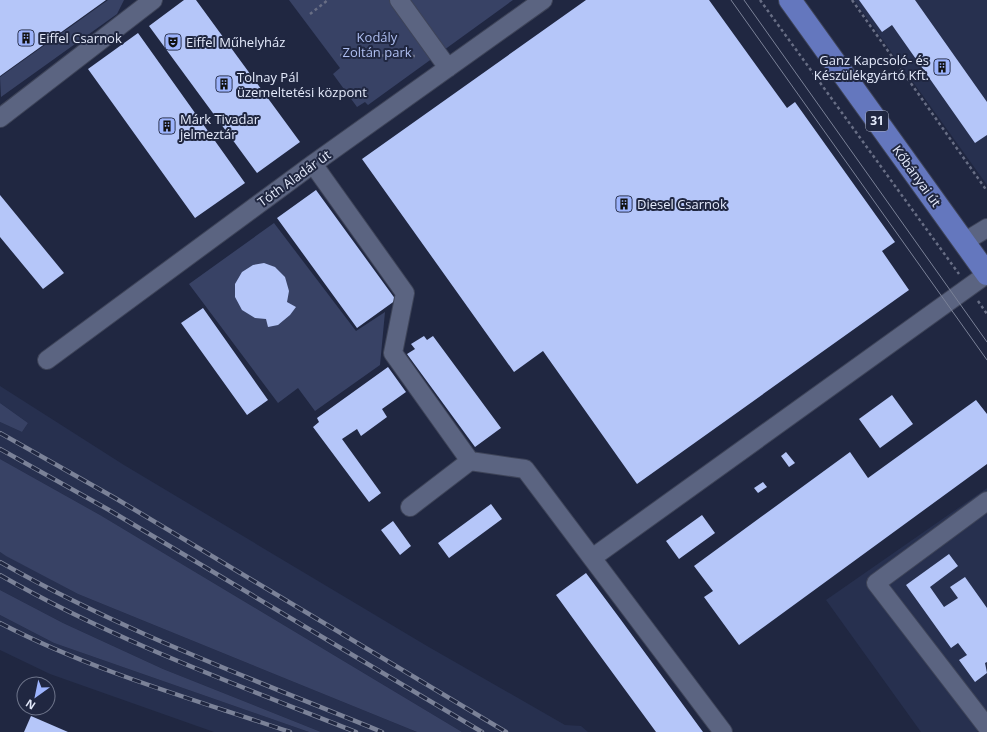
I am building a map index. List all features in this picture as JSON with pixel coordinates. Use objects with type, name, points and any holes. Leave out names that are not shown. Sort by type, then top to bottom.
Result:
[{"type":"main road","name":"Kőbányai út","points":[[790,0],[987,274]]},
{"type":"lane","points":[[399,0],[444,62]]},
{"type":"lane","name":"Tóth Aladár út","points":[[47,360],[313,164],[444,62],[543,0]]},
{"type":"lane","points":[[0,118],[143,3]]},
{"type":"lane","points":[[313,164],[405,293],[393,352],[470,461]]},
{"type":"lane","points":[[964,242],[987,228]]},
{"type":"lane","points":[[592,558],[968,286],[987,274]]},
{"type":"lane","points":[[410,507],[470,461],[525,469],[723,732]]},
{"type":"lane","points":[[987,501],[876,583],[987,727]]},
{"type":"path","points":[[310,14],[328,0]]},
{"type":"path","points":[[760,0],[987,314]]},
{"type":"path","points":[[852,0],[987,190]]},
{"type":"path","points":[[340,55],[444,62]]},
{"type":"shaded area","points":[[854,0],[987,0],[987,185]]},
{"type":"shaded area","points":[[0,386],[124,465],[427,646],[565,725],[581,726],[588,732],[462,732],[100,515],[0,459],[0,422],[22,432],[28,423],[0,403]]},
{"type":"shaded area","points":[[987,488],[987,725],[977,732],[921,732],[826,600]]},
{"type":"shaded area","points":[[0,552],[78,594],[417,732],[321,732],[163,669],[63,623],[0,590]]},
{"type":"shaded area","points":[[0,615],[54,643],[309,732],[214,732],[50,674],[0,650]]},
{"type":"green space","points":[[108,0],[124,0],[117,14],[1,97],[0,77]]},
{"type":"green space","name":"Kodály Zoltán park","points":[[289,0],[513,0],[368,105],[365,102],[357,107],[333,74],[340,68]]},
{"type":"green space","points":[[274,223],[356,331],[385,312],[380,365],[315,411],[298,388],[278,403],[189,284]]},
{"type":"green space","points":[[0,403],[28,423],[22,432],[0,422]]},
{"type":"green space","points":[[0,459],[100,515],[462,732],[417,732],[78,594],[6,556],[0,552]]},
{"type":"green space","points":[[0,590],[63,623],[163,669],[321,732],[309,732],[54,643],[0,615]]},
{"type":"building","name":"Eiffel Csarnok","points":[[0,0],[106,0],[0,76]]},
{"type":"building","name":"Tolnay Pál üzemeltetési központ","points":[[184,0],[196,0],[300,142],[257,173],[149,26]]},
{"type":"building","name":"Diesel Csarnok","points":[[586,0],[709,0],[787,108],[795,102],[895,242],[882,251],[909,290],[637,484],[543,351],[514,372],[362,159]]},
{"type":"building","name":"Ganz Kapcsoló- és Készülékgyártó Kft.","points":[[859,0],[915,0],[987,102],[987,135],[975,143],[892,25],[882,32]]},
{"type":"building","name":"Márk Tivadar jelmeztár","points":[[138,33],[245,183],[195,218],[88,69]]},
{"type":"building","points":[[316,190],[396,300],[357,328],[277,218]]},
{"type":"building","points":[[0,195],[64,273],[43,289],[0,237]]},
{"type":"building","points":[[264,263],[275,267],[285,277],[289,291],[287,302],[296,307],[290,315],[278,325],[268,327],[266,319],[255,318],[242,310],[235,297],[235,284],[242,272],[253,265]]},
{"type":"building","points":[[203,308],[268,400],[247,415],[181,323]]},
{"type":"building","points":[[424,336],[427,340],[433,336],[501,428],[475,447],[407,354],[415,349],[411,344]]},
{"type":"building","points":[[388,367],[406,392],[382,409],[387,417],[361,436],[357,429],[342,439],[381,493],[369,502],[313,427],[319,422],[317,418]]},
{"type":"building","points":[[892,395],[913,424],[880,448],[859,419]]},
{"type":"building","points":[[976,400],[987,414],[987,464],[739,645],[704,597],[713,591],[694,566],[850,452],[868,478]]},
{"type":"building","points":[[786,452],[795,463],[789,467],[781,456]]},
{"type":"building","points":[[763,482],[767,487],[758,493],[754,488]]},
{"type":"building","points":[[491,504],[502,519],[449,558],[438,543]]},
{"type":"building","points":[[702,515],[715,533],[679,559],[666,541]]},
{"type":"building","points":[[393,521],[411,546],[400,555],[381,530]]},
{"type":"building","points":[[949,554],[958,566],[930,587],[944,607],[958,598],[950,587],[965,577],[987,608],[987,662],[985,663],[987,673],[975,682],[959,660],[967,655],[958,643],[951,648],[906,585]]},
{"type":"building","points":[[586,573],[703,732],[656,732],[556,595]]},
{"type":"building","points":[[31,716],[68,732],[24,732]]},
{"type":"tram line","points":[[731,0],[987,360]]},
{"type":"tram line","points":[[744,0],[987,342]]},
{"type":"railway","points":[[0,433],[115,498],[506,732]]},
{"type":"railway","points":[[0,449],[109,510],[482,732]]},
{"type":"railway","points":[[0,562],[46,587],[140,632],[236,673],[382,732]]},
{"type":"railway","points":[[0,575],[130,641],[356,732]]},
{"type":"railway","points":[[0,623],[70,656],[107,670],[180,696],[290,732]]},
{"type":"place","name":"Eiffel Csarnok","points":[[26,38]]},
{"type":"place","name":"Eiffel Műhelyház","points":[[173,42]]},
{"type":"place","name":"Ganz Kapcsoló- és Készülékgyártó Kft.","points":[[942,67]]},
{"type":"place","name":"Tolnay Pál üzemeltetési központ","points":[[224,84]]},
{"type":"place","name":"Márk Tivadar jelmeztár","points":[[167,126]]},
{"type":"place","name":"Diesel Csarnok","points":[[624,204]]}]
